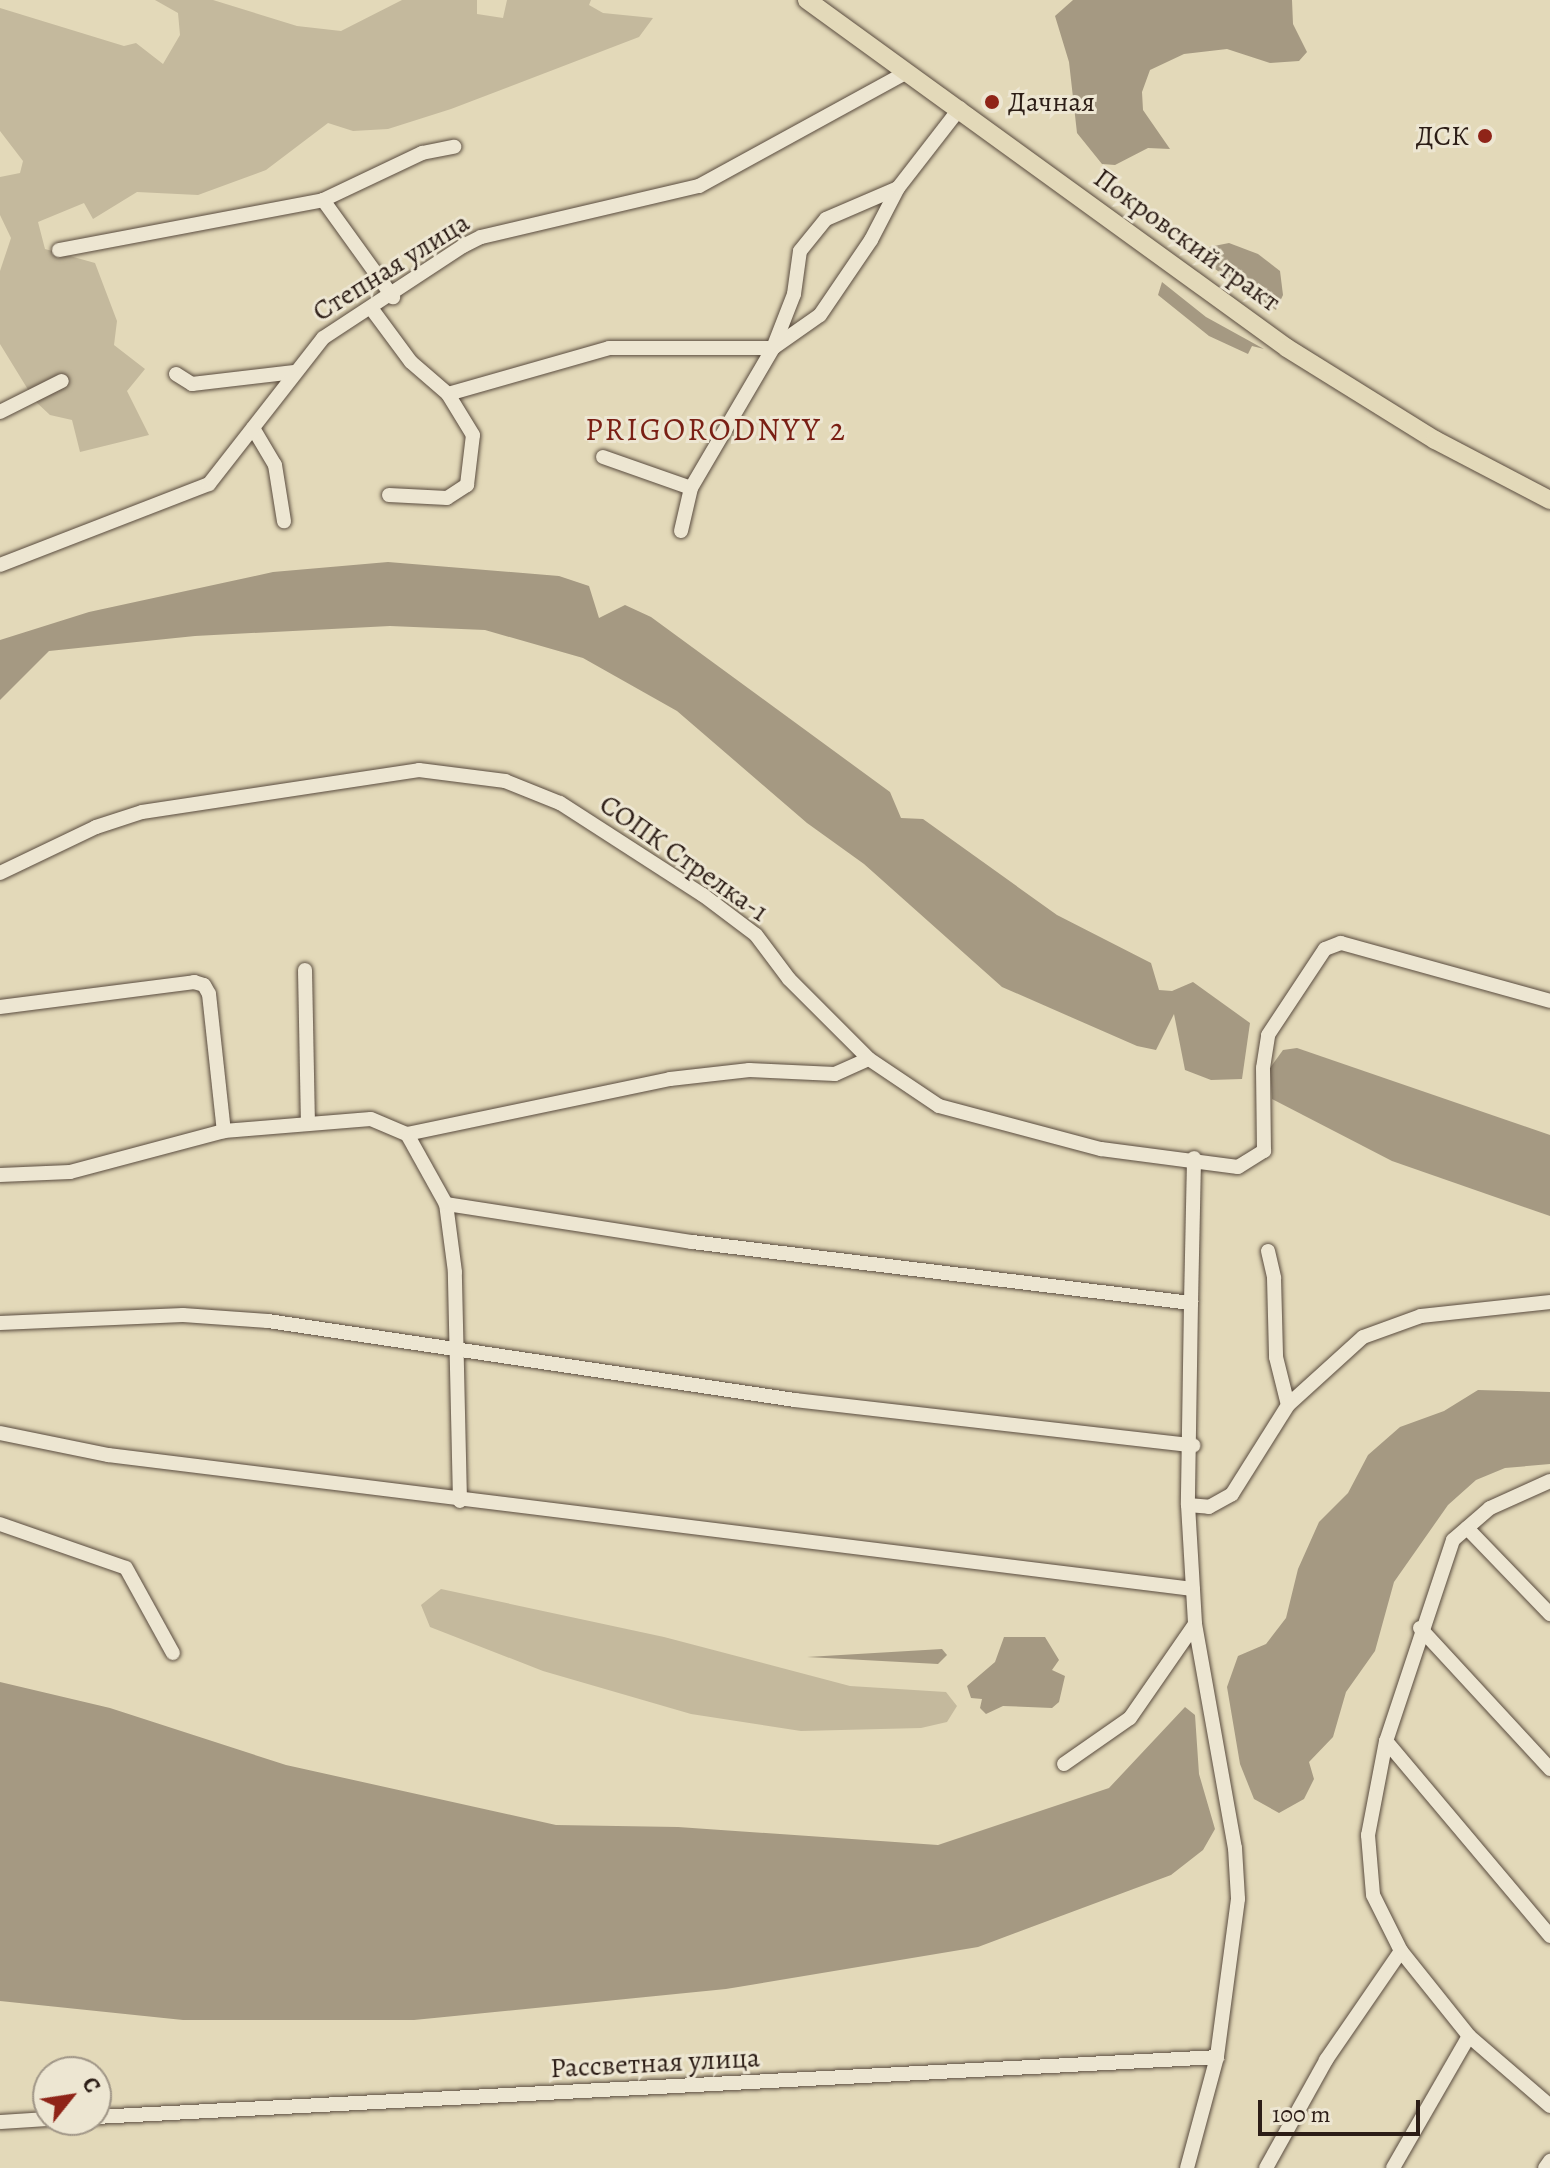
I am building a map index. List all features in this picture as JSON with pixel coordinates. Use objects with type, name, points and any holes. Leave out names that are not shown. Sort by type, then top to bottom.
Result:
[{"type":"main road","name":"Покровский тракт","points":[[807,0],[1287,348],[1435,440],[1550,500]]},
{"type":"street","name":"Степная улица","points":[[0,565],[209,484],[323,338],[393,297],[481,237],[699,186],[907,72]]},
{"type":"street","points":[[448,394],[609,348],[773,348],[820,315],[871,240],[898,188],[960,108]]},
{"type":"street","points":[[59,250],[323,200],[409,158],[454,147]]},
{"type":"street","points":[[681,531],[691,488],[773,348],[794,294],[800,251],[826,219],[898,188]]},
{"type":"street","points":[[323,200],[393,297]]},
{"type":"street","points":[[371,308],[411,362],[448,394],[473,435],[467,485],[447,498],[389,495]]},
{"type":"street","points":[[176,374],[192,384],[294,372]]},
{"type":"street","points":[[0,412],[62,381]]},
{"type":"street","points":[[253,428],[275,465],[284,521]]},
{"type":"street","points":[[603,457],[691,488]]},
{"type":"street","name":"СОПК Стрелка-1","points":[[0,873],[96,827],[142,812],[419,770],[505,781],[560,803],[756,935],[789,979],[869,1059],[939,1106],[1101,1149],[1194,1158],[1238,1167],[1264,1151],[1263,1068],[1268,1035],[1325,949],[1341,943],[1550,1001]]},
{"type":"street","points":[[305,970],[308,1122]]},
{"type":"street","points":[[0,1007],[194,982],[204,985],[209,994],[224,1131]]},
{"type":"street","points":[[0,1175],[70,1172],[224,1131],[371,1119],[407,1134],[670,1079],[783,1069],[835,1074],[869,1059]]},
{"type":"street","points":[[407,1134],[446,1204],[456,1349],[460,1501]]},
{"type":"street","points":[[1187,2168],[1217,2057],[1238,1899],[1235,1848],[1195,1624],[1188,1505],[1193,1445],[1191,1303],[1194,1158]]},
{"type":"street","points":[[446,1204],[692,1242],[1191,1303]]},
{"type":"street","points":[[1268,1251],[1274,1278],[1276,1357],[1288,1405]]},
{"type":"street","points":[[1188,1505],[1209,1507],[1232,1494],[1288,1405],[1363,1337],[1388,1325],[1471,1307],[1550,1302]]},
{"type":"street","points":[[0,1323],[207,1316],[456,1349],[795,1400],[1193,1445]]},
{"type":"street","points":[[0,1433],[108,1455],[460,1501],[1193,1589]]},
{"type":"street","points":[[1550,1481],[1490,1508],[1453,1540],[1420,1628],[1372,1789],[1370,1865],[1373,1895],[1401,1951],[1469,2036],[1550,2106]]},
{"type":"street","points":[[0,1524],[126,1568],[173,1653]]},
{"type":"street","points":[[1467,1528],[1550,1614]]},
{"type":"street","points":[[1064,1764],[1130,1718],[1195,1624]]},
{"type":"street","points":[[1420,1628],[1550,1769]]},
{"type":"street","points":[[1386,1741],[1550,1936]]},
{"type":"street","points":[[1266,2168],[1326,2060],[1401,1951]]},
{"type":"street","points":[[1393,2168],[1469,2036]]},
{"type":"street","name":"Рассветная улица","points":[[112,2116],[1217,2057]]},
{"type":"street","points":[[0,2122],[32,2120]]},
{"type":"street","points":[[1545,2168],[1550,2161]]},
{"type":"shaded area","points":[[155,0],[213,0],[297,26],[341,31],[402,0],[477,0],[477,14],[503,18],[507,0],[591,0],[589,5],[603,13],[653,18],[639,37],[451,109],[388,129],[353,131],[328,123],[266,170],[198,195],[137,192],[93,219],[84,203],[38,222],[45,249],[95,263],[117,321],[114,345],[145,369],[127,391],[149,435],[80,452],[72,420],[50,415],[35,401],[0,344],[0,271],[11,238],[0,215],[0,177],[20,173],[23,161],[0,131],[0,8],[124,46],[136,43],[163,64],[180,35],[178,13]]},
{"type":"shaded area","points":[[1073,0],[1292,0],[1293,24],[1307,52],[1299,61],[1270,63],[1227,49],[1184,54],[1150,70],[1142,92],[1143,110],[1170,149],[1148,148],[1115,165],[1102,164],[1077,133],[1069,62],[1055,16]]},
{"type":"shaded area","points":[[1229,243],[1258,254],[1280,271],[1283,295],[1276,310],[1212,267],[1204,248]]},
{"type":"shaded area","points":[[1162,282],[1206,317],[1264,349],[1252,346],[1248,354],[1209,336],[1158,295]]},
{"type":"shaded area","points":[[388,562],[559,576],[589,586],[599,618],[625,605],[651,617],[890,792],[901,818],[923,819],[1057,915],[1151,963],[1159,990],[1172,991],[1193,982],[1250,1023],[1242,1079],[1211,1080],[1185,1070],[1174,1014],[1156,1050],[1137,1046],[1002,987],[864,864],[807,823],[677,711],[583,658],[485,630],[390,626],[195,636],[49,651],[0,700],[0,640],[89,612],[273,572]]},
{"type":"shaded area","points":[[1297,1048],[1550,1135],[1550,1216],[1392,1161],[1272,1099],[1270,1068],[1283,1050]]},
{"type":"shaded area","points":[[1478,1390],[1550,1392],[1550,1464],[1505,1468],[1476,1480],[1448,1505],[1394,1582],[1375,1651],[1346,1692],[1333,1737],[1309,1762],[1314,1779],[1304,1799],[1279,1813],[1254,1799],[1240,1764],[1227,1687],[1238,1656],[1266,1644],[1286,1618],[1298,1569],[1319,1522],[1348,1493],[1368,1455],[1400,1427],[1444,1411]]},
{"type":"shaded area","points":[[441,1589],[664,1637],[850,1686],[946,1692],[957,1706],[947,1722],[921,1728],[801,1731],[691,1714],[543,1671],[430,1627],[421,1605]]},
{"type":"shaded area","points":[[1004,1637],[1045,1637],[1059,1660],[1052,1670],[1065,1676],[1059,1702],[1052,1708],[1003,1706],[986,1714],[980,1708],[982,1699],[971,1698],[967,1686],[995,1662]]},
{"type":"shaded area","points":[[942,1649],[947,1655],[938,1664],[807,1657]]},
{"type":"shaded area","points":[[0,1682],[110,1708],[286,1765],[556,1825],[678,1827],[938,1845],[1109,1788],[1185,1707],[1195,1715],[1199,1774],[1215,1829],[1203,1850],[1171,1875],[978,1947],[726,1989],[414,2020],[183,2020],[0,2001]]},
{"type":"place","name":"Дачная","points":[[992,102]]},
{"type":"place","name":"ДСК","points":[[1485,136]]},
{"type":"district","name":"PRIGORODNYY 2","points":[[716,429]]}]
